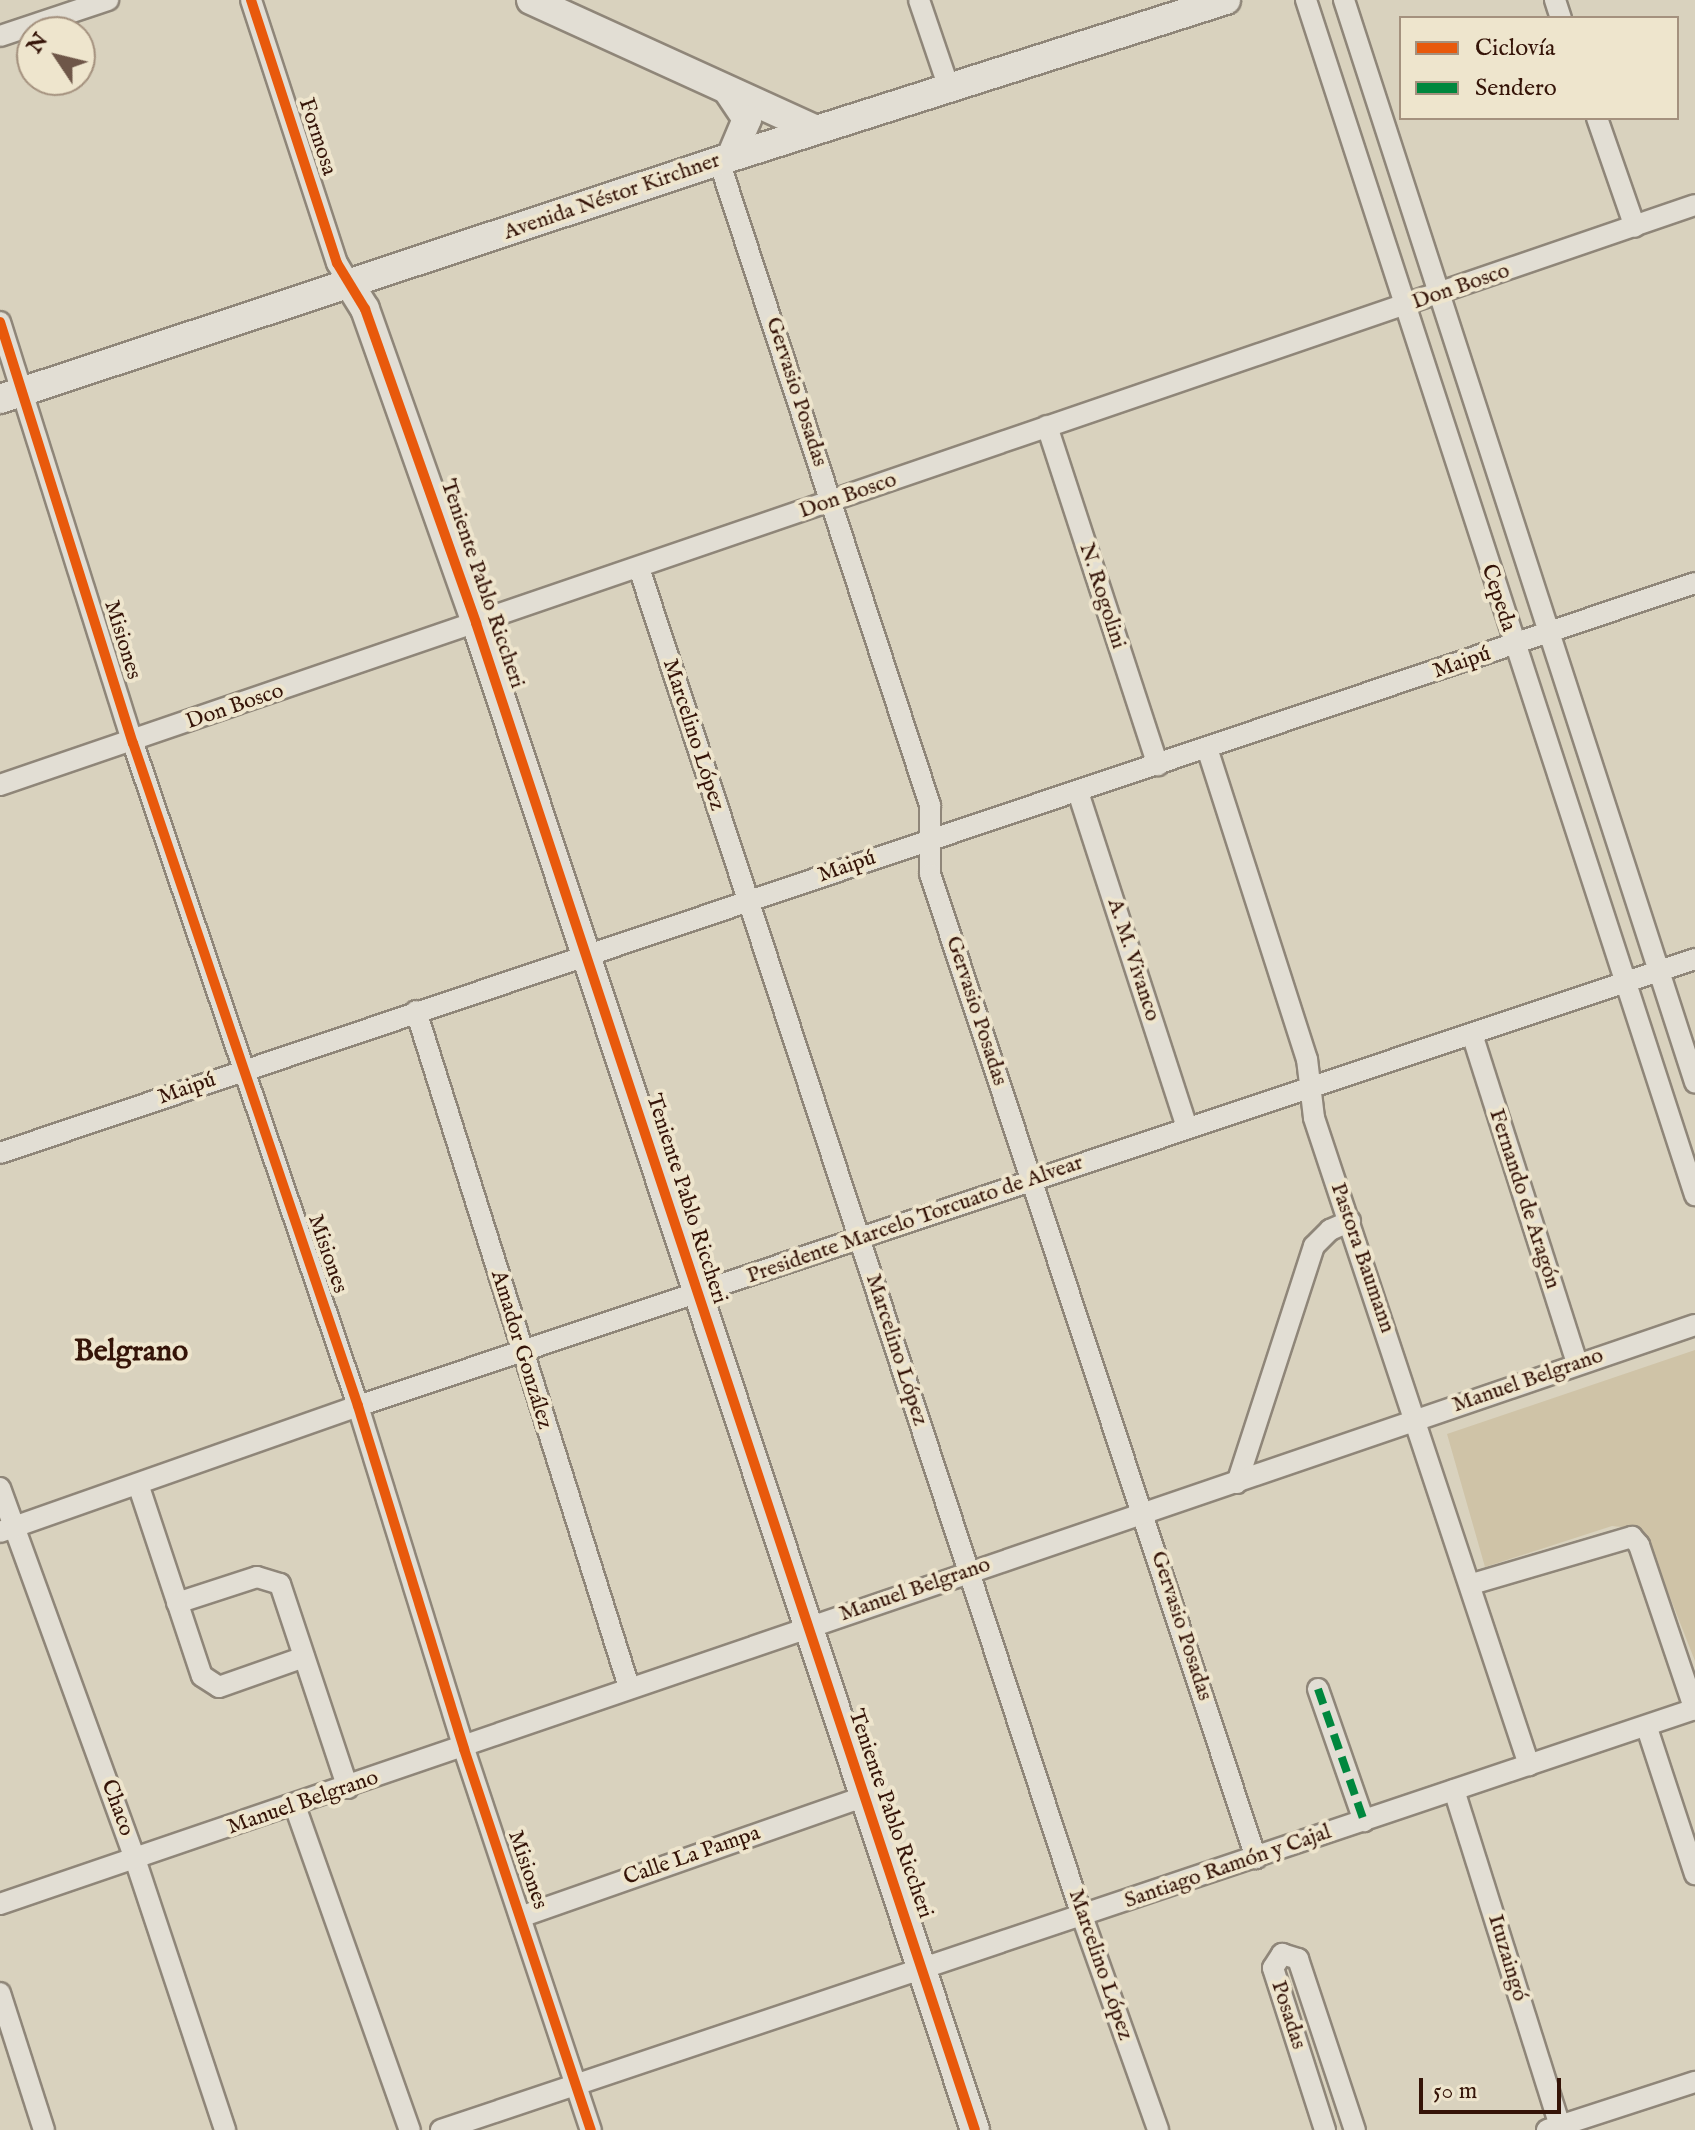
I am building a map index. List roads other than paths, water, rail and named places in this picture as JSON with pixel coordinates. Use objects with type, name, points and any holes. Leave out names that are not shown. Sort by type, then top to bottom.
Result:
[{"type":"street","points":[[0,36],[108,0]]},
{"type":"street","name":"Formosa","points":[[251,0],[337,263],[350,285]]},
{"type":"street","points":[[531,0],[816,130]]},
{"type":"street","points":[[919,0],[949,88]]},
{"type":"street","name":"Avenida Néstor Kirchner","points":[[12,395],[725,159],[1226,0]]},
{"type":"street","name":"Cepeda","points":[[1306,0],[1403,307],[1695,1195]]},
{"type":"street","name":"Cepeda","points":[[1344,0],[1695,1082]]},
{"type":"street","points":[[724,87],[747,119],[725,159]]},
{"type":"street","points":[[1598,120],[1635,227]]},
{"type":"street","name":"Gervasio Posadas","points":[[725,159],[831,501],[930,805],[930,874],[1256,1858]]},
{"type":"street","name":"Don Bosco","points":[[0,785],[133,743],[1695,205]]},
{"type":"street","name":"Teniente Pablo Riccheri","points":[[350,285],[365,309],[476,623],[806,1628],[975,2130]]},
{"type":"street","name":"Misiones","points":[[0,322],[12,395],[358,1406],[464,1749],[523,1916],[591,2130]]},
{"type":"street","name":"N. Rogolini","points":[[1047,426],[1158,765]]},
{"type":"street","name":"Marcelino López","points":[[639,568],[1082,1916],[1158,2130]]},
{"type":"street","name":"Maipú","points":[[0,1153],[1695,583]]},
{"type":"street","name":"Pastora Baumann","points":[[1207,748],[1307,1059],[1314,1118],[1417,1418],[1529,1765]]},
{"type":"street","name":"A. M. Vivanco","points":[[1078,792],[1187,1128]]},
{"type":"street","name":"Presidente Marcelo Torcuato de Alvear","points":[[6,1530],[139,1487],[358,1406],[1695,959]]},
{"type":"street","name":"Amador González","points":[[416,1011],[521,1353],[629,1687]]},
{"type":"street","name":"Fernando de Aragón","points":[[1472,1034],[1577,1364]]},
{"type":"street","points":[[1237,1483],[1314,1246],[1330,1230],[1350,1221]]},
{"type":"street","name":"Manuel Belgrano","points":[[0,1904],[464,1749],[629,1687],[1695,1325]]},
{"type":"street","points":[[139,1487],[202,1676],[219,1687],[304,1657]]},
{"type":"street","name":"Chaco","points":[[0,1488],[6,1530],[135,1859],[225,2130]]},
{"type":"street","points":[[1472,1584],[1632,1537],[1639,1545],[1695,1710]]},
{"type":"street","points":[[177,1603],[269,1577],[280,1584],[348,1788]]},
{"type":"street","points":[[1318,1689],[1364,1821]]},
{"type":"street","name":"Santiago Ramón y Cajal","points":[[441,2130],[1695,1710]]},
{"type":"street","points":[[1647,1728],[1695,1874]]},
{"type":"street","name":"Ituzaingó","points":[[1454,1790],[1554,2128]]},
{"type":"street","name":"Calle La Pampa","points":[[523,1916],[862,1797]]},
{"type":"street","points":[[295,1806],[410,2130]]},
{"type":"street","name":"Posadas","points":[[1325,2130],[1273,1968],[1282,1954],[1298,1959],[1355,2130]]},
{"type":"street","points":[[0,1993],[44,2130]]},
{"type":"street","points":[[1554,2128],[1592,2123],[1695,2082]]},
{"type":"district","name":"Belgrano","points":[[131,1352]]}]
